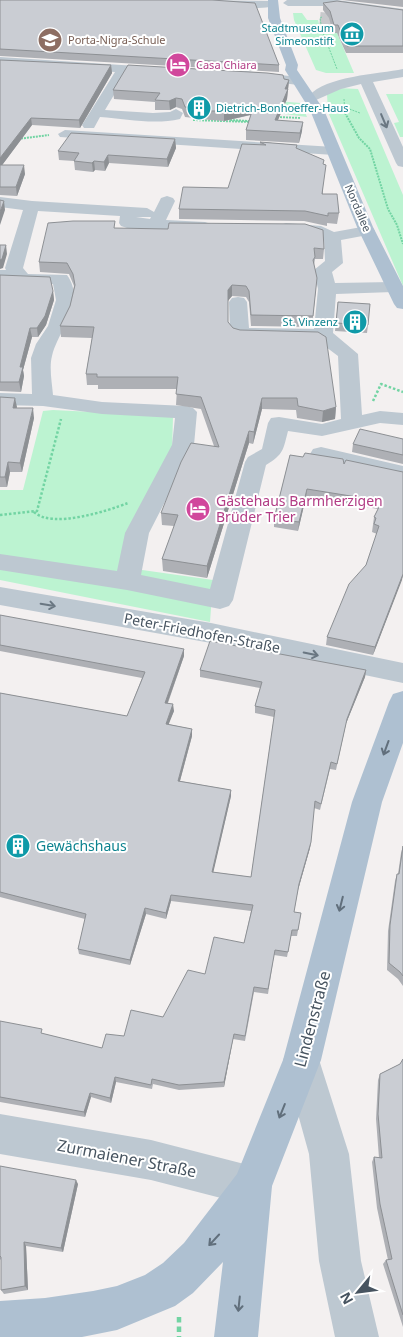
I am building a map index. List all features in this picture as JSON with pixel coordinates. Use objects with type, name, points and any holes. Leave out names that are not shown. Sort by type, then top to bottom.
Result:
[{"type":"main road","points":[[273,2],[288,5]]},
{"type":"main road","name":"Nordallee","points":[[273,2],[274,18],[280,35],[296,71],[317,102],[367,231],[403,304]]},
{"type":"main road","name":"Lindenstraße","points":[[236,1337],[252,1186],[302,1060],[367,802],[403,702]]},
{"type":"main road","points":[[7,1323],[106,1311],[141,1300],[178,1278],[219,1235],[252,1186]]},
{"type":"main road","points":[[7,1323],[54,1337]]},
{"type":"street","points":[[186,0],[254,5],[273,2]]},
{"type":"street","points":[[288,5],[336,3],[403,20]]},
{"type":"street","points":[[368,19],[380,14],[403,12]]},
{"type":"street","points":[[0,61],[172,71]]},
{"type":"street","points":[[83,135],[123,69]]},
{"type":"street","points":[[230,74],[267,76],[296,71]]},
{"type":"street","points":[[317,102],[330,88],[365,79],[403,73]]},
{"type":"street","points":[[335,77],[365,79]]},
{"type":"street","points":[[365,79],[403,163]]},
{"type":"street","points":[[97,113],[176,115]]},
{"type":"street","points":[[65,134],[74,141],[80,142],[91,142],[108,136]]},
{"type":"street","points":[[65,134],[334,150]]},
{"type":"street","points":[[0,202],[32,206],[129,212],[127,223],[161,213],[178,227],[222,228]]},
{"type":"street","points":[[32,206],[14,268],[9,276],[25,279],[61,279],[65,300],[57,326],[46,344],[41,358],[43,400]]},
{"type":"street","points":[[26,228],[46,228]]},
{"type":"street","points":[[267,228],[321,230],[332,237],[367,231]]},
{"type":"street","points":[[323,335],[327,289],[323,270],[334,263],[332,237]]},
{"type":"street","points":[[327,289],[394,287]]},
{"type":"street","points":[[238,302],[240,333],[323,335],[348,354],[352,417]]},
{"type":"street","points":[[0,399],[43,400],[102,408],[186,412],[183,444],[137,533],[126,581]]},
{"type":"street","points":[[211,633],[256,462],[272,452],[279,423],[322,430],[352,417],[403,419]]},
{"type":"street","points":[[321,454],[403,473]]},
{"type":"street","points":[[0,562],[126,581],[220,600]]},
{"type":"street","name":"Peter-Friedhofen-Straße","points":[[0,596],[211,633],[403,673]]},
{"type":"street","points":[[302,1060],[329,1154],[340,1261],[357,1337]]},
{"type":"street","name":"Zurmaiener Straße","points":[[0,1134],[151,1160],[252,1186]]},
{"type":"path","points":[[320,18],[335,77]]},
{"type":"path","points":[[344,101],[344,107],[350,122],[370,149],[388,209],[397,225],[403,244]]},
{"type":"path","points":[[271,118],[280,117],[317,102]]},
{"type":"path","points":[[277,113],[280,117]]},
{"type":"path","points":[[176,115],[187,119],[227,122],[232,119],[257,121]]},
{"type":"path","points":[[9,139],[65,134]]},
{"type":"path","points":[[352,417],[369,409],[381,384],[403,392]]},
{"type":"path","points":[[0,515],[37,511],[66,402]]},
{"type":"path","points":[[34,512],[41,518],[58,519],[104,513],[138,498],[157,494]]},
{"type":"green space","points":[[293,13],[302,13],[307,20],[318,20],[319,24],[335,26],[333,32],[337,33],[354,73],[326,73],[316,70],[294,20]]},
{"type":"green space","points":[[338,88],[358,89],[403,195],[403,286],[328,112],[327,94]]},
{"type":"green space","points":[[386,94],[403,94],[403,137],[400,137],[394,123],[399,122]]},
{"type":"green space","points":[[265,100],[301,103],[307,117],[284,114]]},
{"type":"green space","points":[[43,411],[173,416],[172,454],[121,567],[213,580],[210,622],[0,580],[0,490],[23,490]]},
{"type":"building","points":[[0,0],[212,0],[255,3],[279,65],[0,49]]},
{"type":"building","points":[[337,1],[403,10],[403,46],[347,46],[338,25],[334,25],[330,11],[323,3]]},
{"type":"building","points":[[0,60],[111,65],[79,120],[31,118],[0,158]]},
{"type":"building","points":[[128,65],[283,75],[284,79],[289,80],[285,89],[288,89],[275,120],[303,122],[300,133],[246,130],[254,105],[224,111],[211,111],[185,107],[182,99],[176,98],[169,101],[155,100],[160,93],[113,90]]},
{"type":"building","points":[[71,133],[175,139],[167,159],[108,155],[104,162],[94,161],[92,163],[74,161],[79,153],[58,151]]},
{"type":"building","points":[[260,142],[297,145],[296,148],[324,160],[323,164],[326,165],[322,194],[337,194],[339,213],[328,213],[328,216],[305,211],[179,209],[183,187],[228,188],[242,144],[266,145]]},
{"type":"building","points":[[0,165],[24,165],[16,187],[0,187]]},
{"type":"building","points":[[0,200],[4,201],[0,212]]},
{"type":"building","points":[[115,221],[114,228],[168,229],[169,223],[305,224],[323,230],[324,249],[314,248],[315,257],[313,260],[317,278],[313,316],[251,315],[249,291],[246,286],[232,285],[228,290],[228,322],[233,328],[240,330],[318,332],[326,337],[336,407],[323,411],[298,406],[297,398],[262,398],[254,432],[249,431],[207,566],[162,559],[178,515],[161,513],[181,462],[191,443],[219,447],[201,397],[176,394],[178,377],[97,377],[97,374],[86,374],[94,327],[60,326],[70,306],[75,285],[73,274],[67,263],[39,262],[48,223]]},
{"type":"building","points":[[0,245],[6,245],[0,260]]},
{"type":"building","points":[[0,275],[50,277],[53,291],[45,316],[37,328],[30,328],[20,367],[23,367],[19,382],[0,382]]},
{"type":"building","points":[[338,302],[370,304],[368,325],[336,323]]},
{"type":"building","points":[[0,397],[15,398],[13,408],[33,408],[20,463],[8,462],[5,477],[0,477]]},
{"type":"building","points":[[360,429],[403,439],[403,455],[353,444]]},
{"type":"building","points":[[305,453],[343,459],[344,464],[346,460],[403,472],[403,574],[375,647],[327,637],[349,584],[366,565],[379,526],[374,524],[376,518],[374,517],[382,501],[307,489],[299,522],[274,519],[290,455],[303,457]]},
{"type":"building","points":[[0,615],[184,649],[165,703],[173,704],[166,724],[192,729],[178,781],[231,790],[212,872],[251,877],[275,710],[255,706],[262,682],[200,670],[210,641],[366,670],[347,719],[337,764],[331,762],[321,804],[315,801],[311,842],[299,884],[294,912],[301,913],[298,930],[292,930],[288,952],[275,950],[268,989],[254,987],[245,1036],[234,1034],[224,1082],[179,1085],[152,1079],[151,1085],[115,1077],[110,1098],[90,1093],[84,1112],[0,1097],[0,1021],[42,1029],[41,1033],[102,1048],[106,1034],[124,1036],[131,1010],[163,1017],[188,970],[205,974],[214,937],[244,943],[253,905],[171,895],[166,913],[145,908],[130,960],[78,949],[86,914],[0,892],[0,693],[127,716],[145,672],[0,645]]},
{"type":"building","points":[[403,846],[403,976],[389,963],[390,925]]},
{"type":"building","points":[[403,1059],[403,1315],[386,1260],[392,1259],[380,1204],[374,1157],[382,1158],[378,1114],[380,1074],[400,1064]]},
{"type":"building","points":[[0,1166],[76,1180],[61,1248],[24,1242],[25,1286],[1,1290],[0,1256]]},
{"type":"tunnel","points":[[320,18],[339,20]]},
{"type":"place","name":"Stadtmuseum Simeonstift","points":[[352,34]]},
{"type":"place","name":"Porta-Nigra-Schule","points":[[50,40]]},
{"type":"place","name":"Casa Chiara","points":[[178,65]]},
{"type":"place","name":"Dietrich-Bonhoeffer-Haus","points":[[199,108]]},
{"type":"place","name":"St. Vinzenz","points":[[355,322]]},
{"type":"place","name":"Gästehaus Barmherzigen Brüder Trier","points":[[198,509]]},
{"type":"place","name":"Gewächshaus","points":[[18,846]]}]
